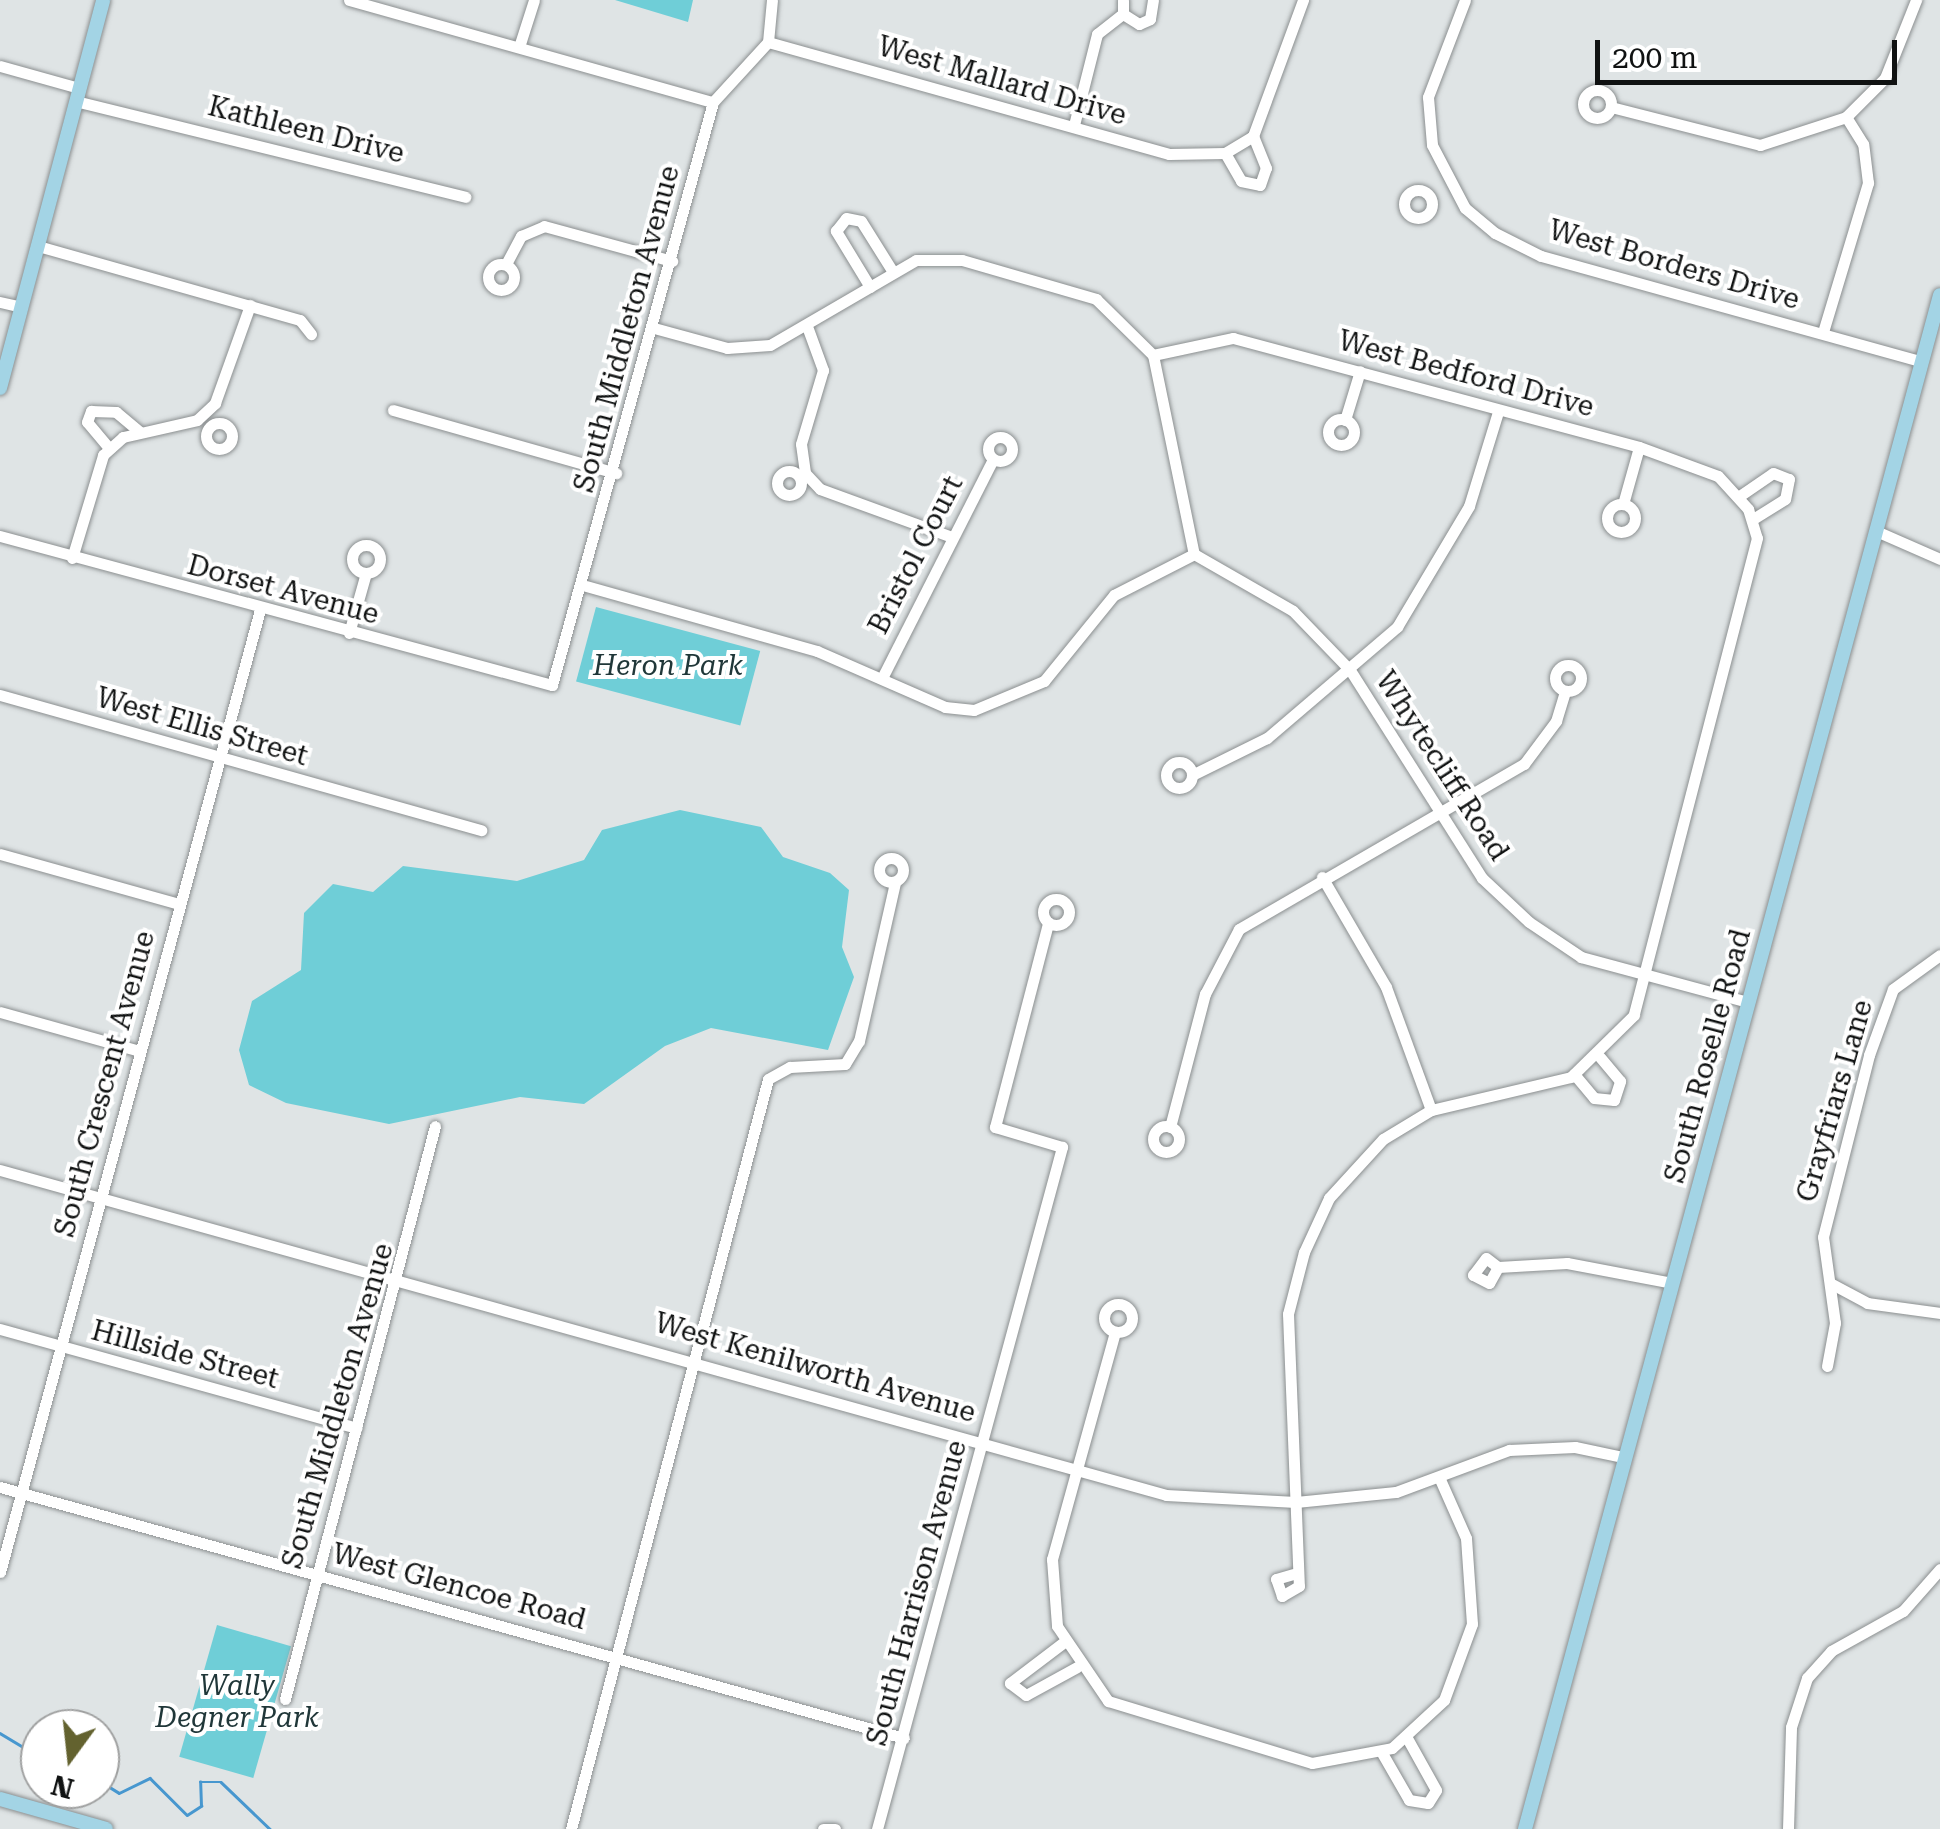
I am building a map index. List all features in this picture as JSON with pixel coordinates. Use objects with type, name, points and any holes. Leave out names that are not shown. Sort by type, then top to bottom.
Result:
[{"type":"main road","points":[[0,388],[103,0]]},
{"type":"main road","name":"South Roselle Road","points":[[1525,1829],[1622,1457],[1673,1284],[1940,295]]},
{"type":"main road","points":[[0,1799],[106,1829]]},
{"type":"street","points":[[348,0],[374,3],[713,102]]},
{"type":"street","points":[[519,47],[534,0]]},
{"type":"street","points":[[768,42],[772,0]]},
{"type":"street","points":[[1074,125],[1096,34],[1122,14],[1123,0]]},
{"type":"street","points":[[1122,14],[1145,23],[1153,0]]},
{"type":"street","points":[[1253,136],[1266,168],[1260,185],[1241,181],[1225,154],[1253,136],[1303,0]]},
{"type":"street","points":[[1611,108],[1760,145],[1846,117],[1885,78],[1916,0]]},
{"type":"street","name":"West Borders Drive","points":[[1459,2],[1428,98],[1432,145],[1450,184],[1495,233],[1542,256],[1922,362]]},
{"type":"street","name":"South Middleton Avenue","points":[[552,685],[586,586],[713,102],[768,42]]},
{"type":"street","name":"West Mallard Drive","points":[[768,42],[1169,154],[1225,154]]},
{"type":"street","name":"Kathleen Drive","points":[[0,66],[77,94],[465,197]]},
{"type":"street","points":[[1823,332],[1868,184],[1863,144],[1846,117]]},
{"type":"street","points":[[1430,198],[1450,184]]},
{"type":"street","points":[[870,287],[836,231],[846,218],[861,220],[893,272]]},
{"type":"street","points":[[506,264],[520,236],[544,226],[672,262]]},
{"type":"street","points":[[38,246],[300,320],[311,334]]},
{"type":"street","points":[[586,586],[884,674],[946,707],[1009,701],[1044,681],[1114,595],[1194,554],[1153,355],[1096,299],[962,260],[916,260],[808,329],[727,348],[654,328]]},
{"type":"street","points":[[0,302],[22,308]]},
{"type":"street","points":[[72,558],[110,448],[140,431],[204,414],[232,367],[250,305]]},
{"type":"street","points":[[808,329],[823,370],[801,444],[802,474],[820,489],[952,536]]},
{"type":"street","name":"West Bedford Drive","points":[[1153,355],[1233,338],[1360,371],[1708,469],[1750,514]]},
{"type":"street","points":[[1345,420],[1360,371]]},
{"type":"street","points":[[393,410],[616,473]]},
{"type":"street","points":[[110,448],[87,422],[91,411],[116,412],[140,431]]},
{"type":"street","points":[[1192,775],[1268,738],[1350,670],[1431,580],[1469,506],[1498,412]]},
{"type":"street","points":[[204,414],[212,425]]},
{"type":"street","points":[[1624,504],[1640,447]]},
{"type":"street","name":"Bristol Court","points":[[884,674],[993,459]]},
{"type":"street","points":[[1293,1574],[1296,1502],[1288,1314],[1304,1252],[1352,1167],[1431,1110],[1574,1074],[1600,1057],[1634,1015],[1755,571],[1750,514],[1785,499],[1789,480],[1773,473],[1738,497]]},
{"type":"street","points":[[1876,531],[1940,558]]},
{"type":"street","name":"Dorset Avenue","points":[[0,536],[260,610],[552,685]]},
{"type":"street","name":"Whytecliff Road","points":[[1194,554],[1293,611],[1350,670],[1482,878],[1528,922],[1581,957],[1748,1002]]},
{"type":"street","points":[[349,633],[366,574]]},
{"type":"street","name":"South Crescent Avenue","points":[[0,1572],[216,758],[260,610]]},
{"type":"street","points":[[1170,1126],[1224,952],[1264,909],[1524,764],[1556,720],[1565,691]]},
{"type":"street","name":"West Ellis Street","points":[[0,696],[481,830]]},
{"type":"street","points":[[0,854],[179,904]]},
{"type":"street","points":[[1322,877],[1386,987],[1431,1110]]},
{"type":"street","points":[[571,1829],[768,1079],[790,1067],[845,1064],[859,1041],[895,882]]},
{"type":"street","name":"South Harrison Avenue","points":[[877,1829],[1062,1147],[995,1127],[1048,923]]},
{"type":"street","name":"Grayfriars Lane","points":[[1826,1366],[1832,1284],[1823,1237],[1869,1055],[1893,989],[1940,955]]},
{"type":"street","points":[[0,1012],[140,1051]]},
{"type":"street","points":[[1574,1074],[1594,1098],[1614,1100],[1620,1081],[1600,1057]]},
{"type":"street","name":"South Middleton Avenue","points":[[285,1700],[398,1281],[435,1126]]},
{"type":"street","name":"West Kenilworth Avenue","points":[[0,1170],[398,1281],[695,1358],[1166,1495],[1296,1502],[1396,1492],[1509,1450],[1576,1447],[1622,1457]]},
{"type":"street","points":[[1498,1266],[1566,1263],[1673,1284]]},
{"type":"street","points":[[1832,1284],[1866,1303],[1940,1314]]},
{"type":"street","name":"Hillside Street","points":[[0,1329],[356,1428]]},
{"type":"street","points":[[1115,1332],[1052,1559],[1064,1642],[1078,1667],[1108,1701],[1312,1763],[1382,1753],[1407,1738],[1444,1700],[1472,1624],[1466,1538],[1439,1476]]},
{"type":"street","name":"West Glencoe Road","points":[[0,1487],[904,1738]]},
{"type":"street","points":[[1788,1829],[1791,1728],[1806,1678],[1830,1651],[1903,1610],[1940,1568]]},
{"type":"street","points":[[1064,1642],[1010,1683],[1026,1695],[1078,1667]]},
{"type":"street","points":[[1382,1753],[1409,1800],[1428,1803],[1436,1790],[1407,1738]]},
{"type":"street","points":[[823,1829],[834,1829]]},
{"type":"green space","points":[[615,0],[693,0],[688,22]]},
{"type":"green space","name":"Heron Park","points":[[596,607],[760,651],[740,725],[576,681]]},
{"type":"green space","points":[[680,810],[761,827],[783,857],[830,873],[849,890],[842,947],[854,977],[828,1050],[711,1028],[665,1046],[584,1104],[520,1097],[389,1124],[286,1103],[249,1085],[239,1050],[252,1001],[301,970],[304,913],[333,884],[373,892],[403,866],[517,881],[584,860],[602,830]]},
{"type":"green space","name":"Wally Degner Park","points":[[217,1625],[291,1646],[253,1778],[179,1757]]},
{"type":"waterway","points":[[0,1733],[20,1745]]},
{"type":"waterway","points":[[120,1793],[150,1778],[187,1815],[201,1806],[200,1782],[221,1782],[270,1829]]}]
